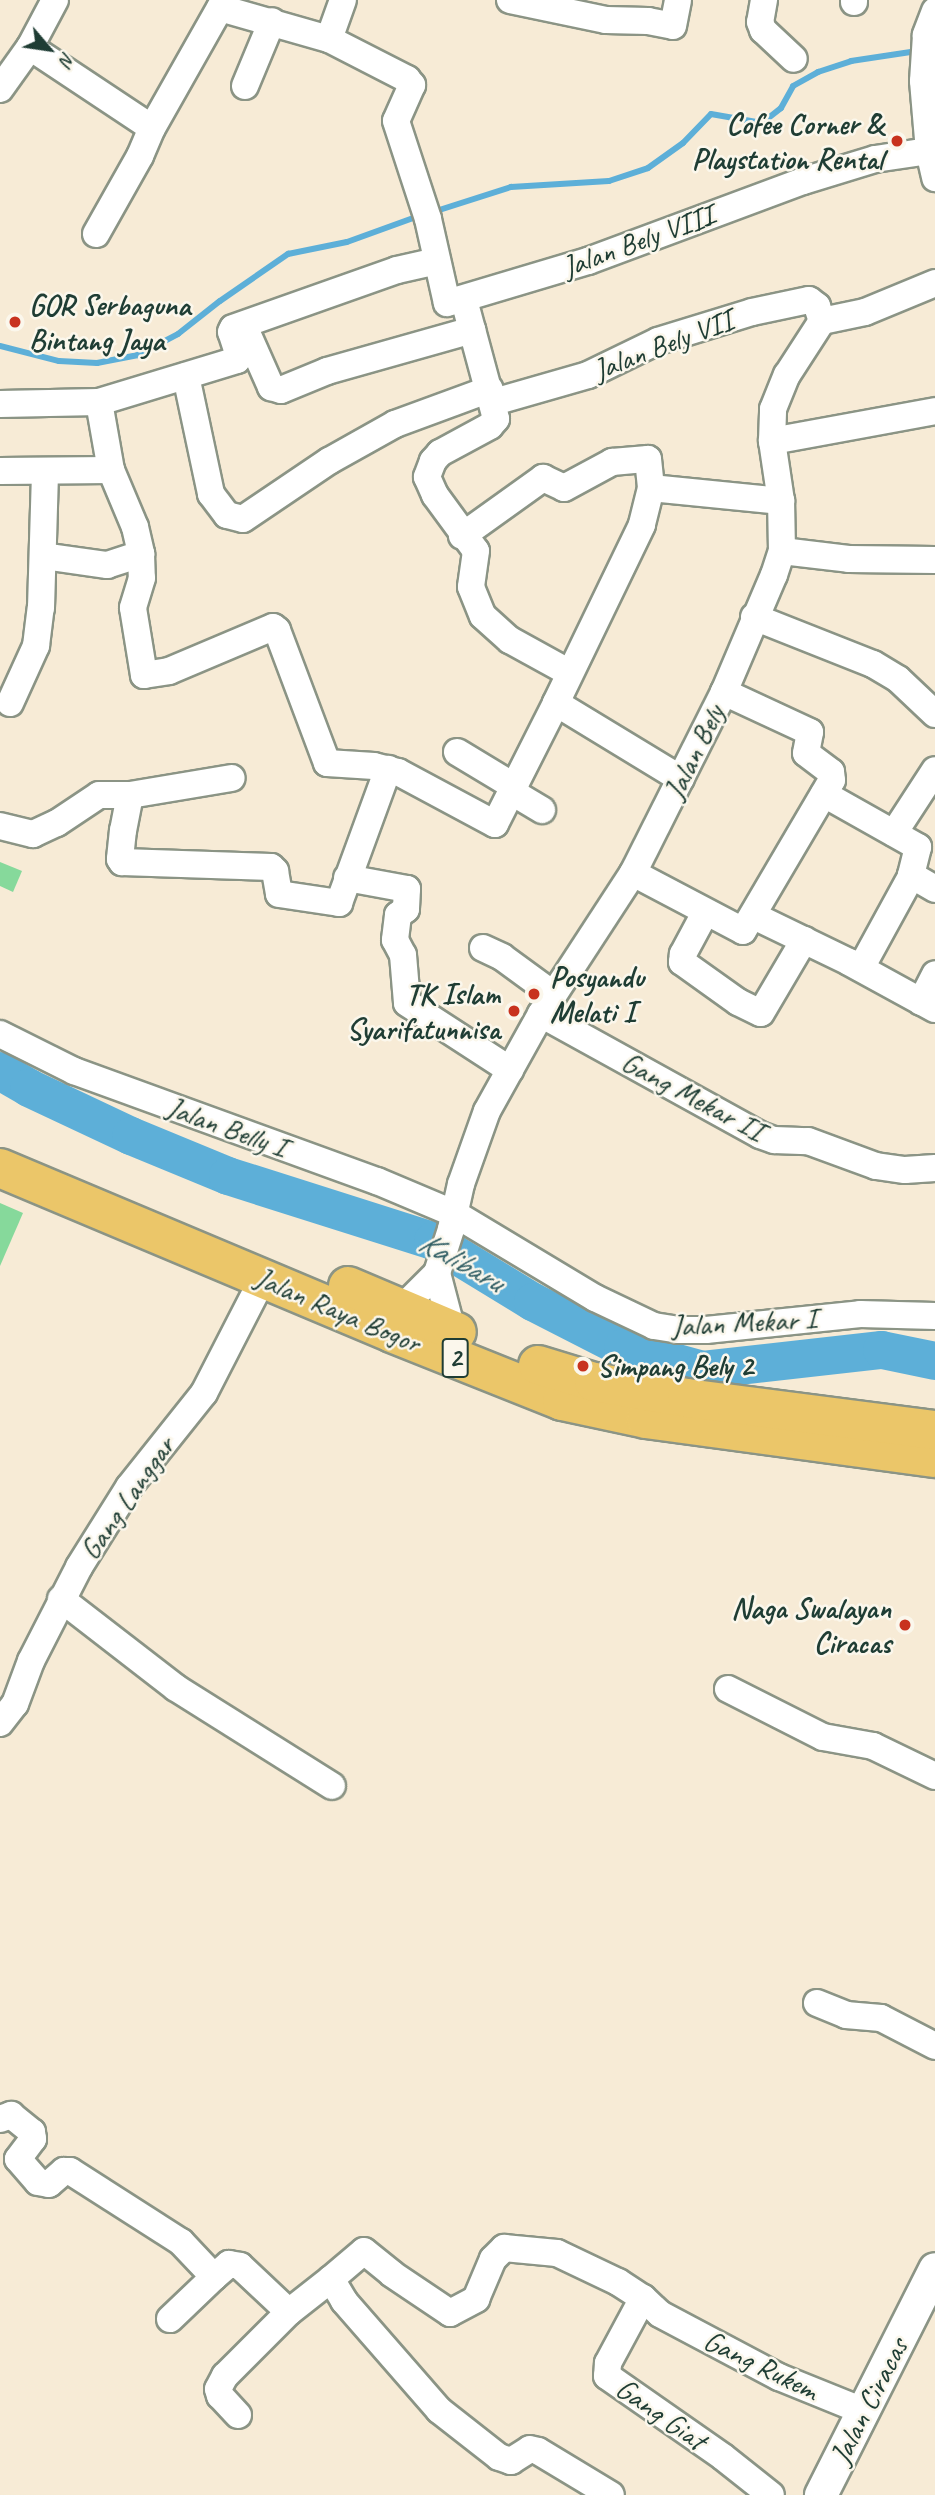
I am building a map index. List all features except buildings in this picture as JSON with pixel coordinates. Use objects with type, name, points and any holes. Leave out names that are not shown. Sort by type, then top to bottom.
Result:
[{"type":"highway","name":"Jalan Raya Bogor","points":[[0,1141],[447,1342],[583,1407],[646,1419],[935,1458]]},
{"type":"highway","name":"Jalan Raya Bogor","points":[[0,1168],[263,1278],[397,1321]]},
{"type":"highway","name":"Jalan Raya Bogor","points":[[447,1342],[594,1382],[760,1409],[935,1430]]},
{"type":"street","points":[[0,89],[30,47],[55,0]]},
{"type":"street","points":[[329,39],[343,0]]},
{"type":"street","points":[[510,0],[595,18],[648,21],[668,26],[675,24],[678,0]]},
{"type":"street","points":[[764,0],[760,22],[763,30],[794,59]]},
{"type":"street","points":[[96,234],[220,8],[329,39],[410,81],[411,89],[396,121],[426,213],[445,302],[464,300],[494,402],[493,425],[440,453],[427,471],[430,486],[462,536],[476,551],[471,575],[472,593],[489,624],[570,673]]},
{"type":"street","points":[[245,86],[272,21]]},
{"type":"street","points":[[929,34],[923,81],[929,151],[935,178]]},
{"type":"street","points":[[30,47],[152,128]]},
{"type":"street","name":"Jalan Bely VIII","points":[[464,300],[588,261],[803,181],[875,159],[929,151]]},
{"type":"street","points":[[0,404],[99,402],[237,360],[239,356],[230,332],[243,324],[397,270],[437,261]]},
{"type":"street","points":[[822,321],[865,312],[935,283]]},
{"type":"street","name":"Jalan Bely VII","points":[[494,402],[588,375],[658,341],[752,312],[808,300],[817,306],[822,321]]},
{"type":"street","name":"Jalan Bely","points":[[397,1321],[439,1268],[454,1222],[471,1151],[487,1111],[547,1004],[633,873],[724,692],[782,551],[781,501],[772,441],[773,409],[779,392],[822,321]]},
{"type":"street","points":[[243,324],[271,387],[281,390],[327,370],[472,330]]},
{"type":"street","points":[[186,376],[211,494],[227,515],[243,519],[329,461],[395,424],[494,402]]},
{"type":"street","points":[[99,402],[111,470],[135,527],[141,554],[142,578],[133,608],[144,676],[169,671],[273,627],[279,635],[326,762],[333,766],[388,769],[426,785],[494,824],[619,577],[642,525],[651,488],[648,460],[643,457],[612,463],[564,488],[543,478],[462,536]]},
{"type":"street","points":[[772,441],[935,411]]},
{"type":"street","points":[[0,471],[111,470]]},
{"type":"street","points":[[10,703],[36,646],[41,608],[45,472]]},
{"type":"street","points":[[651,488],[781,501]]},
{"type":"street","points":[[782,551],[849,559],[935,560]]},
{"type":"street","points":[[43,556],[107,565],[141,554]]},
{"type":"street","points":[[754,617],[873,664],[898,679],[935,714]]},
{"type":"street","points":[[633,873],[740,931],[754,916],[824,794],[833,776],[806,753],[810,732],[724,692]]},
{"type":"street","points":[[556,703],[681,779]]},
{"type":"street","points":[[457,752],[541,810]]},
{"type":"street","points":[[130,795],[123,830],[122,862],[271,867],[275,871],[279,894],[338,903],[342,900],[346,878],[388,769]]},
{"type":"street","points":[[894,833],[935,770]]},
{"type":"street","points":[[0,826],[39,833],[99,795],[130,795],[232,778]]},
{"type":"street","points":[[824,794],[919,848],[912,876],[861,968]]},
{"type":"street","points":[[912,876],[935,889]]},
{"type":"street","points":[[346,878],[403,886],[408,891],[407,909],[398,915],[395,940],[403,955],[407,1003],[510,1070]]},
{"type":"street","points":[[705,913],[683,954],[682,962],[761,1013],[804,940]]},
{"type":"street","points":[[754,916],[861,968],[928,1005],[935,974]]},
{"type":"street","name":"Gang Mekar II","points":[[483,948],[502,957],[547,1004],[760,1135],[774,1140],[808,1141],[876,1166],[905,1170],[935,1168]]},
{"type":"street","name":"Jalan Belly I","points":[[0,1034],[74,1071],[377,1181],[454,1222]]},
{"type":"street","name":"Jalan Mekar I","points":[[454,1222],[595,1298],[654,1326],[706,1330],[860,1314],[935,1316]]},
{"type":"street","points":[[439,1268],[447,1342]]},
{"type":"street","name":"Gang Langgar","points":[[0,1723],[15,1704],[30,1661],[61,1599],[130,1487],[205,1393],[263,1278]]},
{"type":"street","points":[[61,1599],[176,1688],[332,1786]]},
{"type":"street","points":[[729,1689],[823,1737],[873,1746],[935,1776]]},
{"type":"street","points":[[817,2003],[846,2015],[881,2018],[935,2046]]},
{"type":"street","points":[[0,2119],[14,2116],[32,2132],[33,2139],[18,2159],[38,2182],[48,2184],[64,2171],[70,2171],[181,2242],[214,2277]]},
{"type":"street","name":"Gang Rukem","points":[[331,2279],[364,2250],[392,2274],[450,2313],[476,2300],[499,2251],[508,2247],[557,2253],[779,2377],[863,2412]]},
{"type":"street","points":[[170,2319],[227,2265],[237,2264],[289,2312]]},
{"type":"street","name":"Jalan Ciracas","points":[[821,2495],[935,2269]]},
{"type":"street","points":[[239,2415],[220,2396],[218,2389],[236,2362],[289,2312],[331,2279],[344,2301],[385,2349],[439,2410],[459,2426],[506,2460],[514,2460],[530,2449],[538,2451],[611,2495]]},
{"type":"street","name":"Gang Giat","points":[[652,2306],[608,2363],[607,2376],[723,2457],[771,2495]]},
{"type":"green space","points":[[0,862],[22,871],[13,892],[0,886]]},
{"type":"green space","points":[[0,1203],[23,1213],[0,1266]]},
{"type":"waterway","points":[[433,212],[511,187],[609,181],[648,168],[683,143],[711,114],[762,123],[781,108],[793,86],[818,72],[851,61],[917,51]]},
{"type":"waterway","points":[[0,346],[59,361],[97,363],[138,355],[178,334],[288,254],[347,242],[419,216]]},
{"type":"waterway","name":"Kalibaru","points":[[0,1071],[29,1088],[131,1136],[228,1176],[433,1241],[533,1302],[623,1348],[703,1370],[882,1350],[935,1361]]},
{"type":"place","name":"Cofee Corner & Playstation Rental","points":[[897,141]]},
{"type":"place","name":"GOR Serbaguna Bintang Jaya","points":[[15,322]]},
{"type":"place","name":"Posyandu Melati I","points":[[534,994]]},
{"type":"place","name":"TK Islam Syarifatunnisa","points":[[514,1011]]},
{"type":"place","name":"Simpang Bely 2","points":[[583,1366]]},
{"type":"place","name":"Naga Swalayan Ciracas","points":[[905,1625]]}]
